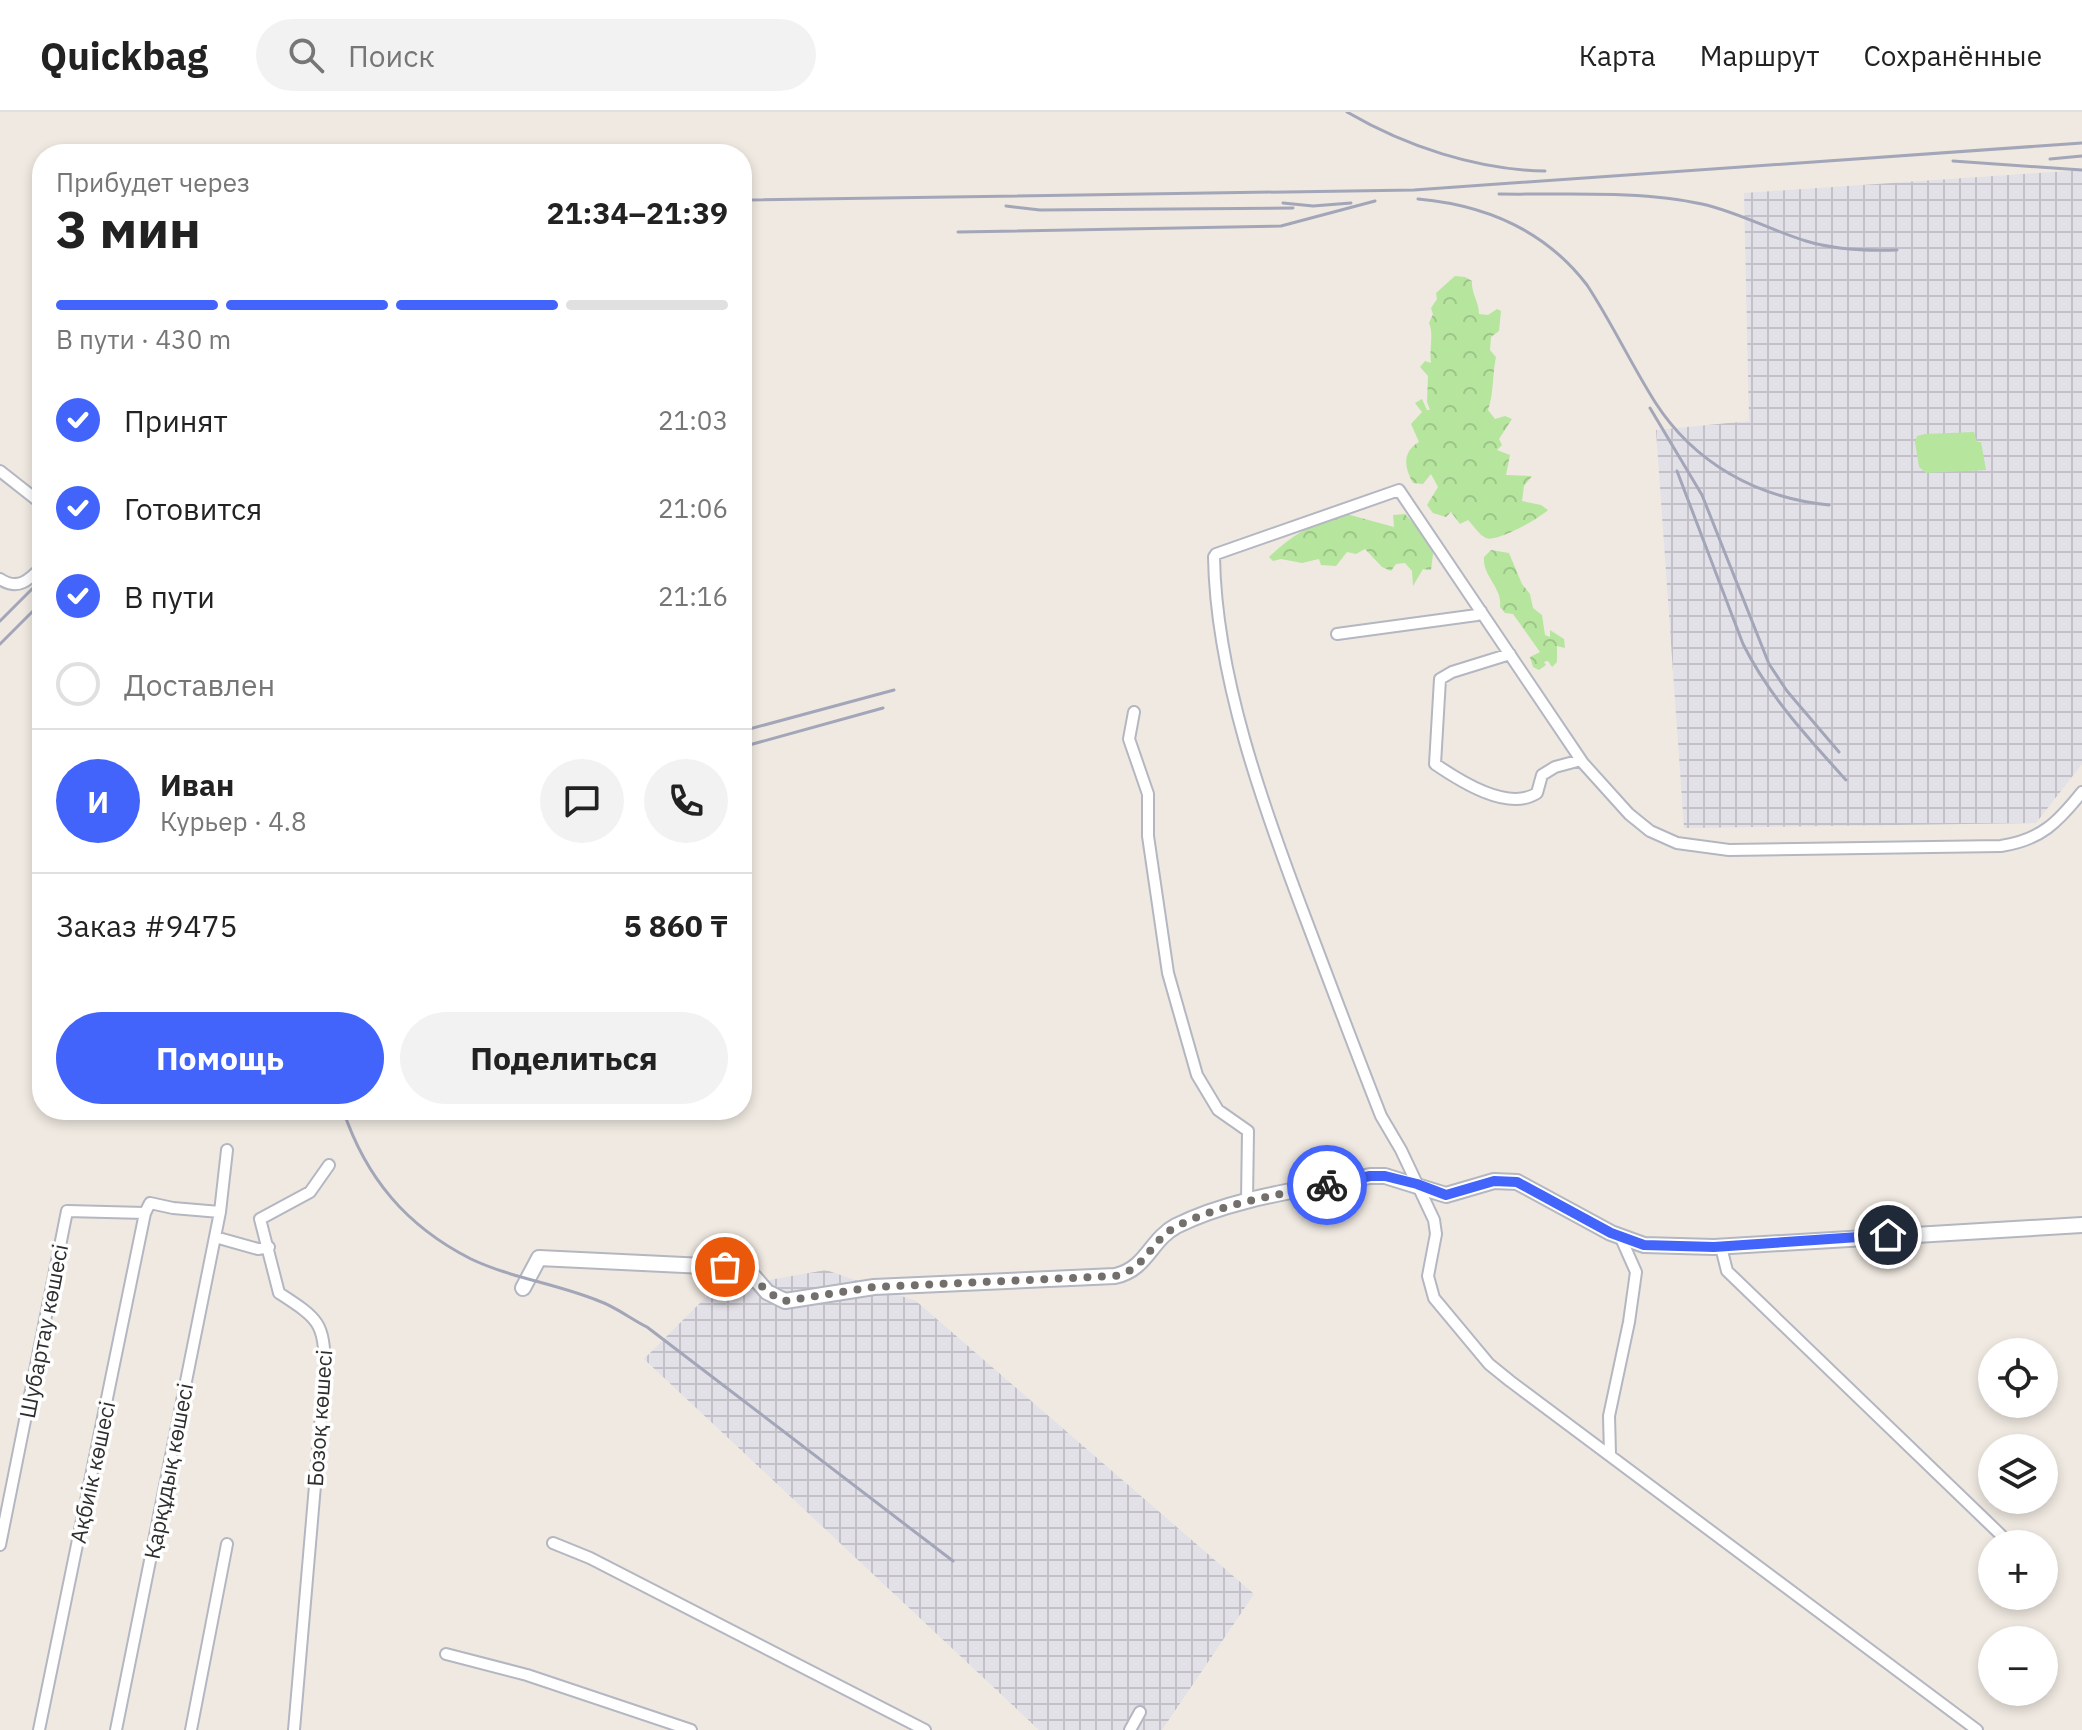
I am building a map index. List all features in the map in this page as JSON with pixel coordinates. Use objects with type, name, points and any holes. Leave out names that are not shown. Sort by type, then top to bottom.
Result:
[{"type":"street","points":[[0,471],[32,496]]},
{"type":"street","points":[[1977,1730],[1489,1364],[1447,1316],[1429,1286],[1436,1234],[1434,1220],[1381,1116],[1283,859],[1253,769],[1224,647],[1214,557],[1399,490],[1581,760],[1629,814],[1650,831],[1677,843],[1729,850],[2001,846],[2022,843],[2043,832],[2062,816],[2082,792]]},
{"type":"street","points":[[0,579],[15,585],[26,583],[32,577]]},
{"type":"street","points":[[1337,634],[1477,615],[1481,611]]},
{"type":"street","points":[[1510,654],[1452,672],[1440,679],[1435,764],[1489,795],[1524,800],[1537,793],[1542,775],[1555,767],[1581,760]]},
{"type":"street","points":[[1134,712],[1129,739],[1148,794],[1148,836],[1168,973],[1197,1075],[1218,1110],[1248,1131],[1247,1201]]},
{"type":"street","name":"Қарқұдық көшесі","points":[[116,1730],[220,1212],[227,1150]]},
{"type":"street","name":"Бозоқ көшесі","points":[[294,1730],[325,1369],[324,1337],[310,1313],[279,1293],[260,1219],[310,1192],[329,1165]]},
{"type":"street","points":[[526,1283],[539,1258],[725,1267],[754,1277],[767,1292],[785,1301],[874,1287],[1115,1276],[1128,1273],[1138,1266],[1175,1227],[1247,1201],[1370,1176],[1385,1176],[1446,1195],[1494,1181],[1517,1182],[1620,1236],[1644,1245],[1721,1247],[2082,1225]]},
{"type":"street","points":[[145,1213],[150,1203],[220,1212]]},
{"type":"street","name":"Шубартау көшесі","points":[[0,1545],[67,1211],[145,1213]]},
{"type":"street","name":"Ақбиік көшесі","points":[[39,1730],[145,1213]]},
{"type":"street","points":[[1610,1454],[1609,1416],[1636,1272],[1620,1236]]},
{"type":"street","points":[[215,1237],[258,1249],[269,1247]]},
{"type":"street","points":[[1721,1247],[1727,1271],[1996,1530]]},
{"type":"street","points":[[553,1543],[590,1558],[925,1730]]},
{"type":"street","points":[[191,1730],[227,1544]]},
{"type":"street","points":[[446,1654],[527,1675],[691,1730]]},
{"type":"street","points":[[1130,1730],[1140,1712]]},
{"type":"shaded area","points":[[2082,170],[2082,764],[2036,823],[1684,828],[1656,430],[1749,421],[1744,193]]},
{"type":"shaded area","points":[[826,1270],[916,1301],[1254,1594],[1162,1730],[1039,1730],[644,1359],[713,1290]]},
{"type":"green space","points":[[1455,276],[1472,281],[1479,314],[1488,315],[1497,309],[1501,311],[1499,331],[1491,337],[1490,350],[1496,357],[1488,410],[1495,419],[1505,416],[1512,419],[1499,439],[1502,445],[1497,450],[1510,455],[1506,475],[1532,476],[1524,486],[1522,501],[1541,505],[1548,510],[1518,529],[1491,539],[1481,535],[1468,520],[1460,524],[1451,512],[1446,517],[1433,513],[1427,505],[1438,487],[1431,474],[1423,484],[1413,483],[1406,466],[1407,455],[1419,442],[1411,424],[1422,412],[1415,403],[1422,399],[1427,410],[1430,410],[1427,402],[1428,376],[1420,367],[1425,361],[1431,363],[1431,308],[1437,299],[1436,293]]},
{"type":"green space","points":[[1974,432],[1977,442],[1981,442],[1986,470],[1926,473],[1919,467],[1917,436]]},
{"type":"green space","points":[[1343,513],[1394,527],[1393,515],[1405,514],[1431,543],[1431,570],[1423,569],[1413,586],[1412,571],[1405,563],[1396,564],[1391,571],[1382,567],[1365,549],[1356,554],[1347,552],[1336,566],[1321,565],[1319,559],[1302,563],[1281,559],[1273,561],[1269,557],[1303,530]]},
{"type":"green space","points":[[1491,550],[1509,553],[1522,584],[1530,594],[1533,608],[1542,615],[1545,635],[1550,637],[1550,630],[1564,639],[1565,648],[1557,646],[1557,662],[1552,667],[1548,661],[1539,670],[1533,667],[1530,657],[1540,652],[1513,614],[1505,613],[1500,607],[1498,594],[1484,564],[1484,557]]},
{"type":"railway","points":[[1347,112],[1393,135],[1442,154],[1494,166],[1545,171]]},
{"type":"railway","points":[[752,200],[1414,190],[2082,143]]},
{"type":"railway","points":[[2050,159],[2082,156]]},
{"type":"railway","points":[[1953,161],[2082,170]]},
{"type":"railway","points":[[1499,194],[1601,194],[1678,200],[1715,207],[1817,244],[1851,249],[1897,250]]},
{"type":"railway","points":[[1418,199],[1490,214],[1533,235],[1552,249],[1587,285],[1655,402],[1689,443],[1708,460],[1753,485],[1777,495],[1829,505]]},
{"type":"railway","points":[[958,232],[1281,226],[1375,201]]},
{"type":"railway","points":[[1283,203],[1313,206],[1351,203]]},
{"type":"railway","points":[[1006,206],[1040,210],[1293,208]]},
{"type":"railway","points":[[1650,408],[1702,495],[1769,664],[1787,691],[1839,752]]},
{"type":"railway","points":[[1677,471],[1753,663],[1790,715],[1846,780]]},
{"type":"railway","points":[[0,621],[32,589]]},
{"type":"railway","points":[[0,644],[32,612]]},
{"type":"railway","points":[[752,728],[894,690]]},
{"type":"railway","points":[[752,744],[883,708]]},
{"type":"railway","points":[[347,1120],[376,1178],[391,1198],[427,1231],[471,1259],[599,1301],[647,1327],[953,1561]]},
{"type":"way so far","points":[[725,1267],[754,1277],[767,1292],[785,1301],[874,1287],[1115,1276],[1128,1273],[1138,1266],[1175,1227],[1247,1201],[1327,1185]]},
{"type":"route","points":[[1327,1185],[1385,1176],[1446,1195],[1494,1181],[1517,1182],[1611,1233],[1644,1245],[1714,1247],[1888,1235]]}]
